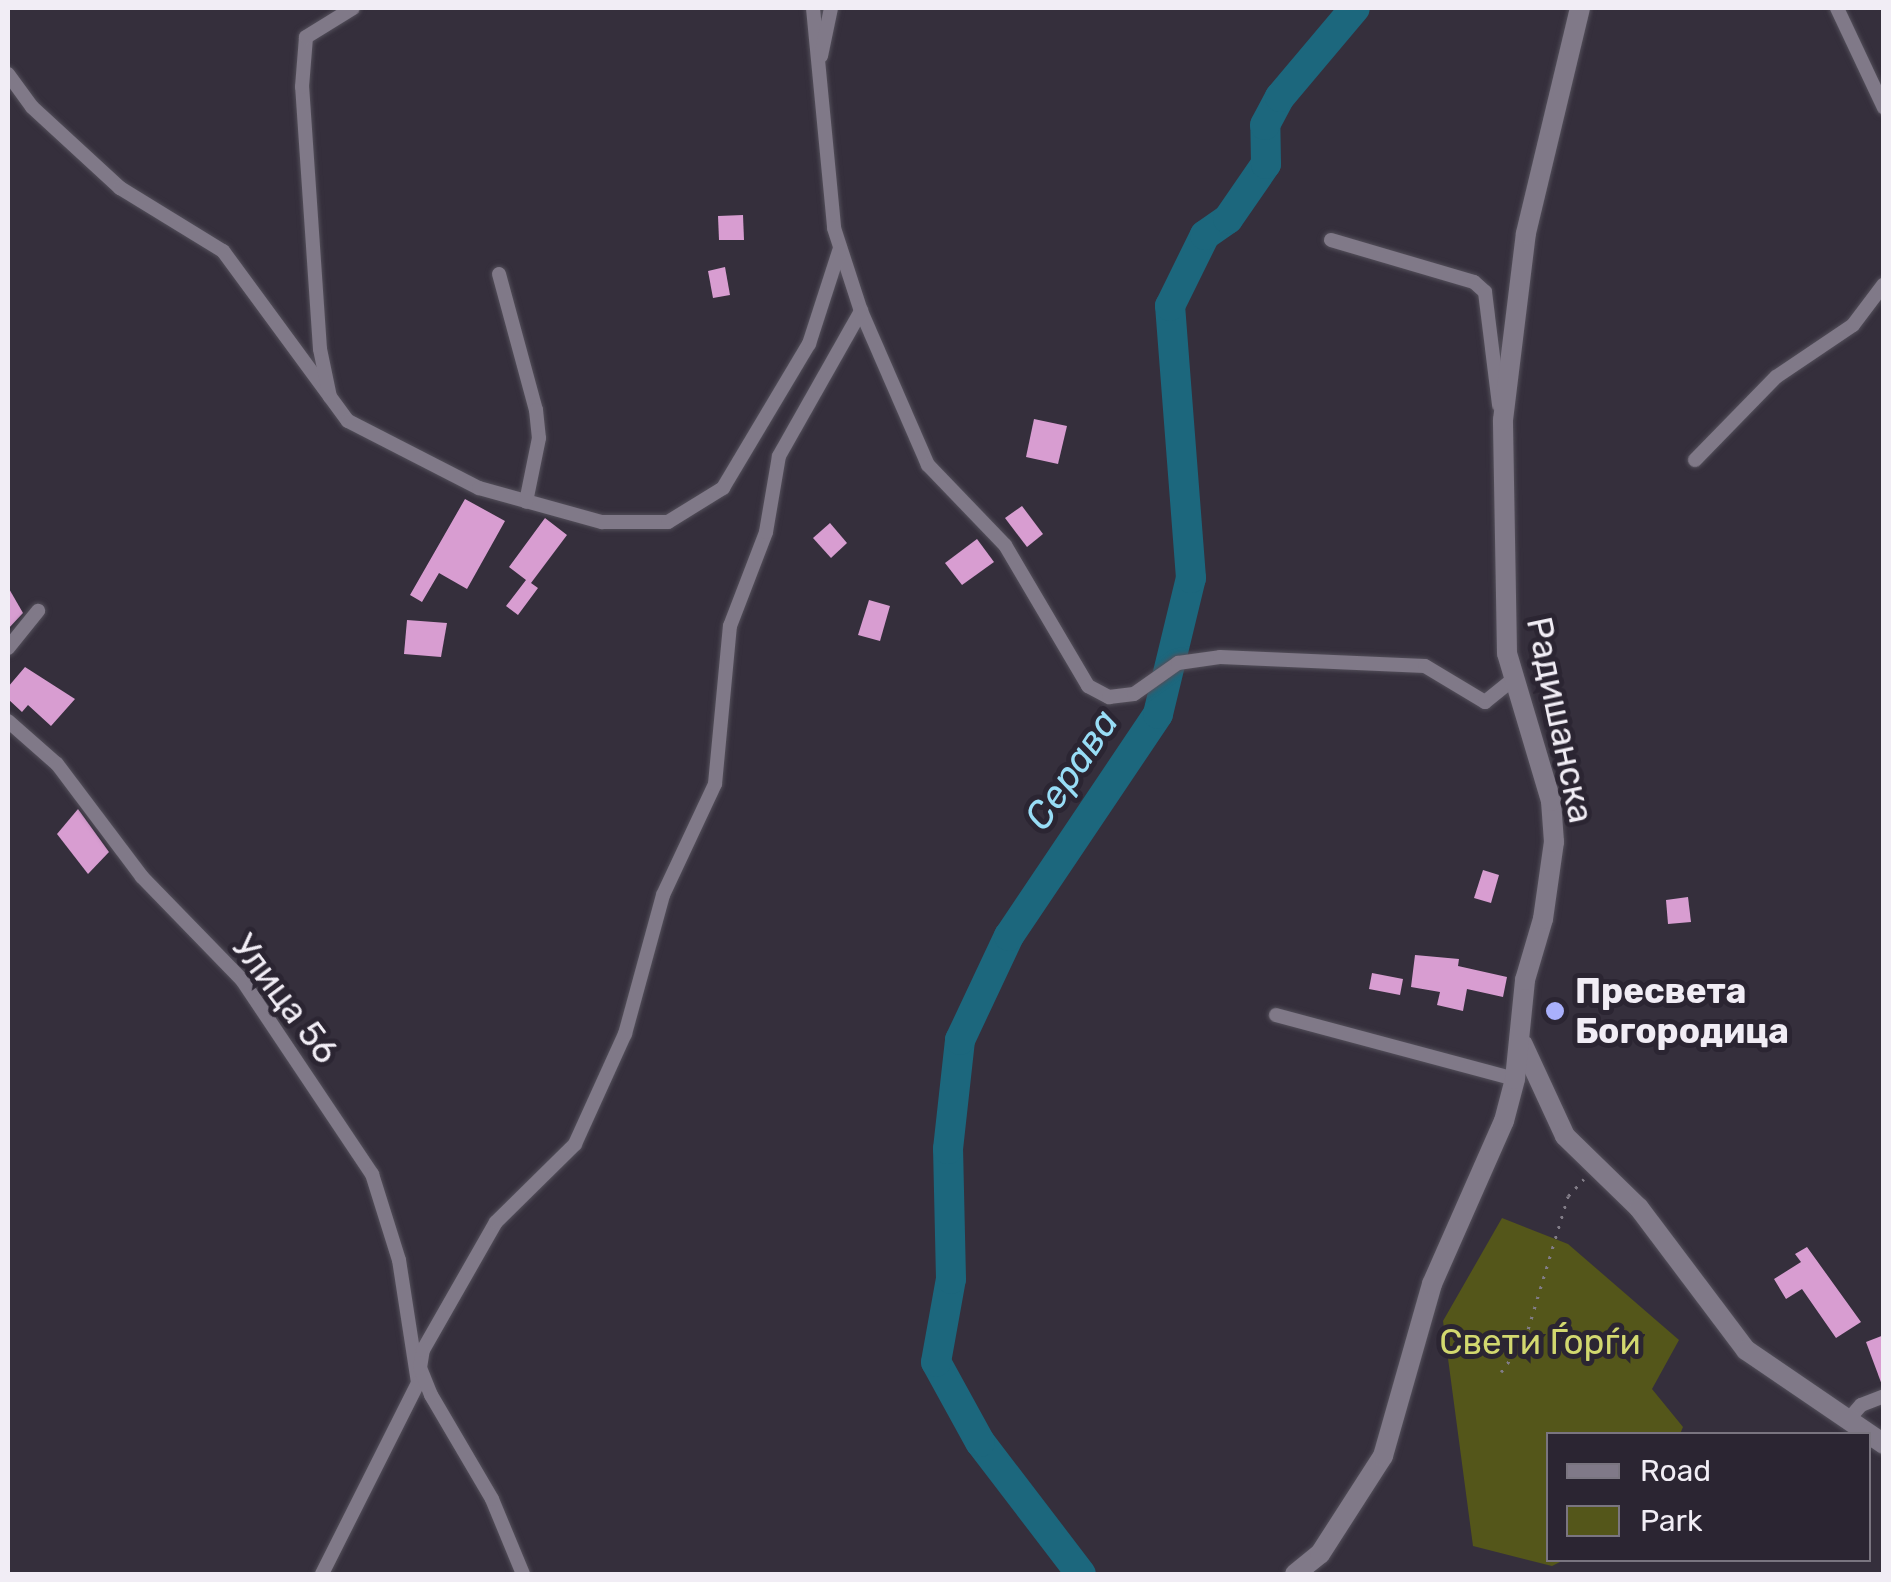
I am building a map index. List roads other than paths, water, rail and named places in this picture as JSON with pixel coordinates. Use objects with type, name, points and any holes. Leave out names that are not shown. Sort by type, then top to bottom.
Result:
[{"type":"street","points":[[331,403],[320,349],[302,87],[306,37],[353,8]]},
{"type":"street","points":[[812,8],[816,80],[840,250],[861,311],[928,466],[1005,545],[1076,671],[1102,694],[1134,694],[1178,663],[1220,657],[1425,666],[1485,702],[1512,680]]},
{"type":"street","points":[[816,80],[831,8]]},
{"type":"street","name":"Радишанска","points":[[1294,1574],[1320,1554],[1383,1456],[1432,1284],[1504,1121],[1515,1079],[1519,1034],[1554,842],[1547,785],[1512,680],[1501,554],[1502,420],[1529,216],[1580,8]]},
{"type":"street","points":[[1837,8],[1884,108]]},
{"type":"street","points":[[8,74],[32,107],[120,188],[223,251],[331,403],[368,435],[443,474],[602,522],[652,525],[680,518],[706,501],[733,473],[781,398],[820,320],[840,250]]},
{"type":"street","points":[[1331,240],[1474,282],[1485,292],[1502,420]]},
{"type":"street","points":[[500,274],[536,410],[539,438],[526,502]]},
{"type":"street","points":[[1695,460],[1776,377],[1841,336],[1884,284]]},
{"type":"street","points":[[322,1574],[372,1466],[413,1399],[427,1336],[496,1222],[575,1144],[619,1050],[662,896],[715,784],[730,626],[769,520],[782,446],[861,311]]},
{"type":"street","points":[[8,648],[38,610]]},
{"type":"street","name":"Улица 56","points":[[8,721],[57,764],[142,876],[242,980],[372,1174],[399,1260],[420,1368]]},
{"type":"street","points":[[1276,1016],[1515,1079]]},
{"type":"street","points":[[1519,1034],[1554,1120],[1639,1208],[1746,1350],[1866,1432]]},
{"type":"street","points":[[420,1368],[492,1499],[523,1574]]},
{"type":"street","points":[[1848,1420],[1860,1405],[1884,1396]]},
{"type":"waterway","name":"Серава","points":[[1081,1574],[980,1442],[936,1362],[951,1279],[948,1149],[960,1040],[1009,936],[1158,714],[1191,578],[1170,306],[1205,235],[1228,219],[1266,164],[1265,125],[1280,97],[1355,8]]},
{"type":"place","name":"Пресвета Богородица","points":[[1555,1011]]},
{"type":"park label","name":"Свети Ѓорѓи","points":[[1540,1342]]}]
